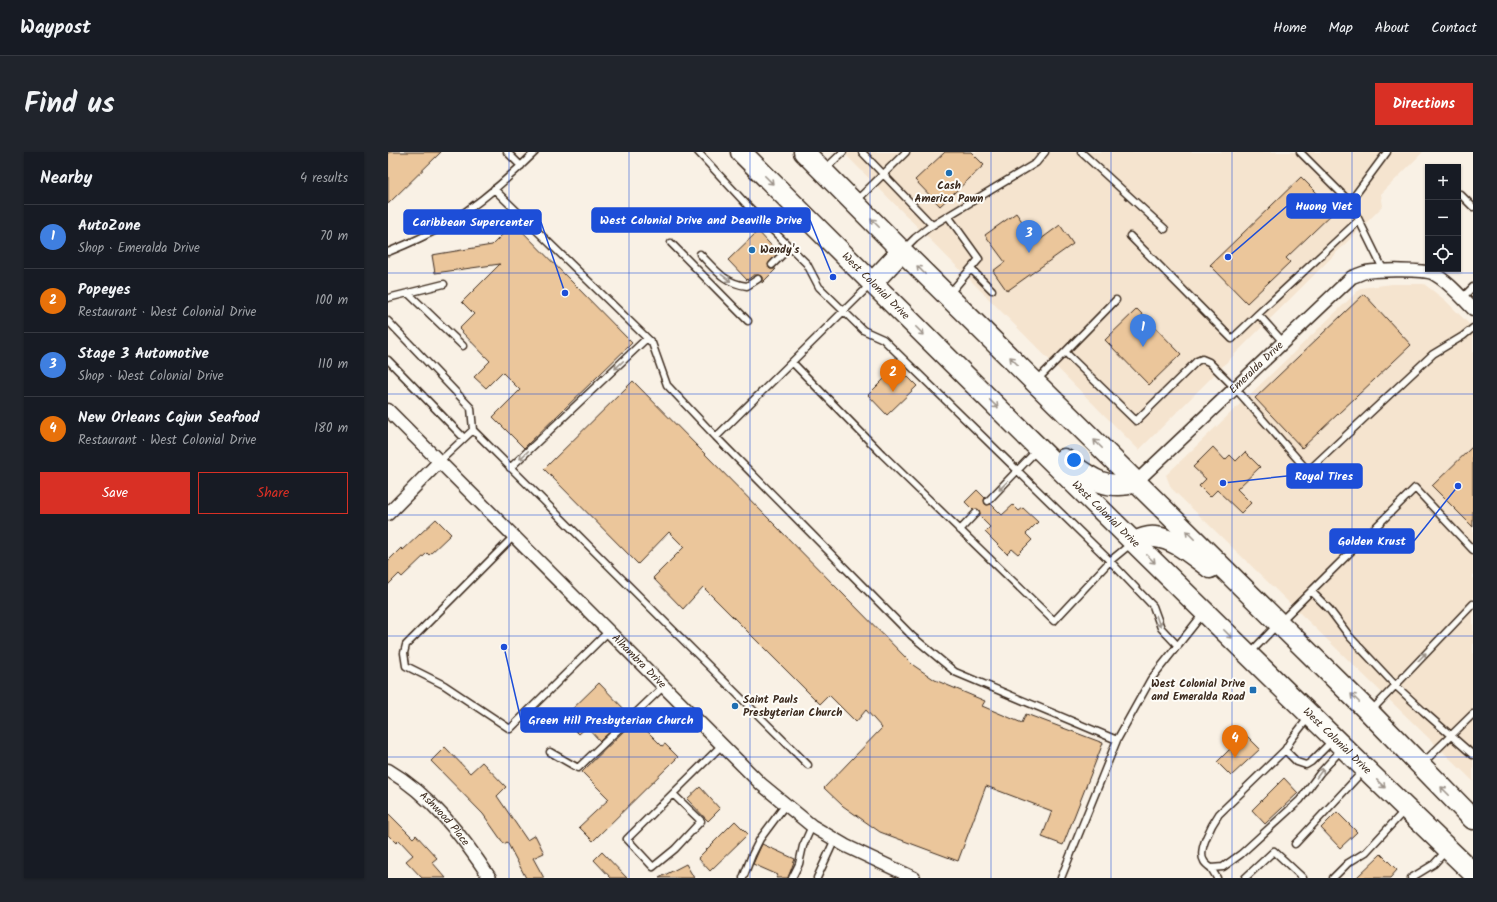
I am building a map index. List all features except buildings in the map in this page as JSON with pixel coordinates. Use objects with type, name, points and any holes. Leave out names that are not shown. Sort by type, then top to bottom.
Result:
[{"type":"highway","name":"West Colonial Drive","points":[[741,152],[1310,716],[1473,873]]},
{"type":"highway","points":[[804,152],[902,251],[1369,712],[1473,818]]},
{"type":"highway","points":[[872,283],[902,251]]},
{"type":"highway","points":[[1014,423],[1092,480],[1111,485],[1136,482]]},
{"type":"highway","points":[[1134,542],[1144,538],[1155,537],[1174,543],[1257,601]]},
{"type":"street","name":"Emeralda Drive","points":[[1136,482],[1352,277],[1366,272],[1384,270],[1433,273],[1448,284],[1473,309]]},
{"type":"street","name":"Alhambra Drive","points":[[388,410],[762,784],[812,826],[846,846],[914,878]]},
{"type":"street","points":[[388,514],[440,461]]},
{"type":"street","name":"Ashwood Place","points":[[388,770],[398,776],[425,798],[458,834],[490,878]]},
{"type":"lane","points":[[507,152],[521,166]]},
{"type":"lane","points":[[388,252],[446,224],[494,190],[535,152]]},
{"type":"lane","points":[[698,152],[748,206],[807,264],[819,286],[863,330],[883,339],[1110,561],[1153,606],[1161,628],[1178,646]]},
{"type":"lane","points":[[823,171],[843,152]]},
{"type":"lane","points":[[862,152],[932,225]]},
{"type":"lane","points":[[854,203],[906,152]]},
{"type":"lane","points":[[1080,152],[1165,229]]},
{"type":"lane","points":[[1300,152],[1350,202],[1384,270]]},
{"type":"lane","points":[[1350,202],[1386,152]]},
{"type":"lane","points":[[902,251],[915,238],[932,225],[1036,163],[1041,153]]},
{"type":"lane","points":[[494,190],[652,343],[667,385],[716,437],[912,636],[955,672],[1117,740]]},
{"type":"lane","points":[[1461,195],[1473,206]]},
{"type":"lane","points":[[948,216],[979,259],[948,296]]},
{"type":"lane","points":[[1130,236],[1232,339],[1359,220]]},
{"type":"lane","points":[[671,243],[748,321]]},
{"type":"lane","points":[[772,265],[790,247]]},
{"type":"lane","points":[[700,254],[727,280],[736,284],[747,286],[758,279]]},
{"type":"lane","points":[[971,269],[992,290]]},
{"type":"lane","points":[[716,437],[872,283]]},
{"type":"lane","points":[[388,298],[444,284]]},
{"type":"lane","points":[[1462,298],[1473,287]]},
{"type":"lane","points":[[408,293],[463,346]]},
{"type":"lane","points":[[1035,382],[1116,300]]},
{"type":"lane","points":[[1258,314],[1283,342]]},
{"type":"lane","points":[[388,321],[470,408],[473,430],[808,765]]},
{"type":"lane","points":[[1065,352],[1136,421],[1197,361],[1202,359],[1209,362],[1235,388],[1308,471],[1433,354],[1463,336],[1473,328]]},
{"type":"lane","points":[[510,468],[647,338]]},
{"type":"lane","points":[[388,360],[464,438]]},
{"type":"lane","points":[[792,362],[960,530],[1054,621],[1110,561],[1134,542]]},
{"type":"lane","points":[[440,461],[473,430]]},
{"type":"lane","points":[[988,501],[1039,448]]},
{"type":"lane","points":[[1249,655],[1279,623],[1415,488],[1473,550]]},
{"type":"lane","points":[[960,530],[976,513]]},
{"type":"lane","points":[[514,536],[406,645],[404,653],[406,666],[444,685],[510,729],[609,631]]},
{"type":"lane","points":[[1311,591],[1329,609],[1350,637],[1395,685],[1473,755]]},
{"type":"lane","points":[[1369,712],[1473,604]]},
{"type":"lane","points":[[1061,878],[1117,740],[1151,679],[1205,612]]},
{"type":"lane","points":[[550,752],[578,768],[664,686]]},
{"type":"lane","points":[[1420,765],[1473,714]]},
{"type":"lane","points":[[1217,878],[1211,868],[1204,861],[1201,852],[1214,820],[1285,750],[1310,716]]},
{"type":"lane","points":[[1285,750],[1297,762],[1306,765],[1339,743]]},
{"type":"lane","points":[[1211,868],[1223,867],[1241,854],[1300,800],[1339,743]]},
{"type":"lane","points":[[673,794],[701,821],[675,849],[653,867],[627,839],[722,745]]},
{"type":"lane","points":[[1295,844],[1365,769]]},
{"type":"lane","points":[[743,878],[752,854],[760,839],[786,804]]},
{"type":"lane","points":[[1333,878],[1348,863],[1366,852],[1406,808]]},
{"type":"lane","points":[[792,878],[799,864],[802,846],[812,826]]},
{"type":"lane","points":[[817,878],[834,839]]},
{"type":"lane","points":[[1411,878],[1434,864],[1448,849]]},
{"type":"lane","points":[[1244,878],[1274,851],[1304,878]]},
{"type":"shaded area","points":[[843,152],[1423,152],[1381,194],[1383,206],[1139,450]]},
{"type":"shaded area","points":[[1392,284],[1424,284],[1445,300],[1473,328],[1473,781],[1171,488],[1166,475],[1361,288]]},
{"type":"place","name":"Cash America Pawn","points":[[949,173]]},
{"type":"place","name":"Wendy's","points":[[752,250]]},
{"type":"place","name":"Stage 3 Automotive","points":[[1029,253]]},
{"type":"place","name":"Huong Viet","points":[[1228,257]]},
{"type":"place","name":"West Colonial Drive and Deaville Drive","points":[[833,277]]},
{"type":"place","name":"Caribbean Supercenter","points":[[565,293]]},
{"type":"place","name":"AutoZone","points":[[1143,347]]},
{"type":"place","name":"Popeyes","points":[[893,392]]},
{"type":"place","name":"Royal Tires","points":[[1223,483]]},
{"type":"place","name":"Golden Krust","points":[[1458,486]]},
{"type":"place","name":"Green Hill Presbyterian Church","points":[[504,647]]},
{"type":"place","name":"West Colonial Drive and Emeralda Road","points":[[1253,690]]},
{"type":"place","name":"Saint Pauls Presbyterian Church","points":[[735,706]]},
{"type":"place","name":"New Orleans Cajun Seafood","points":[[1235,758]]}]
